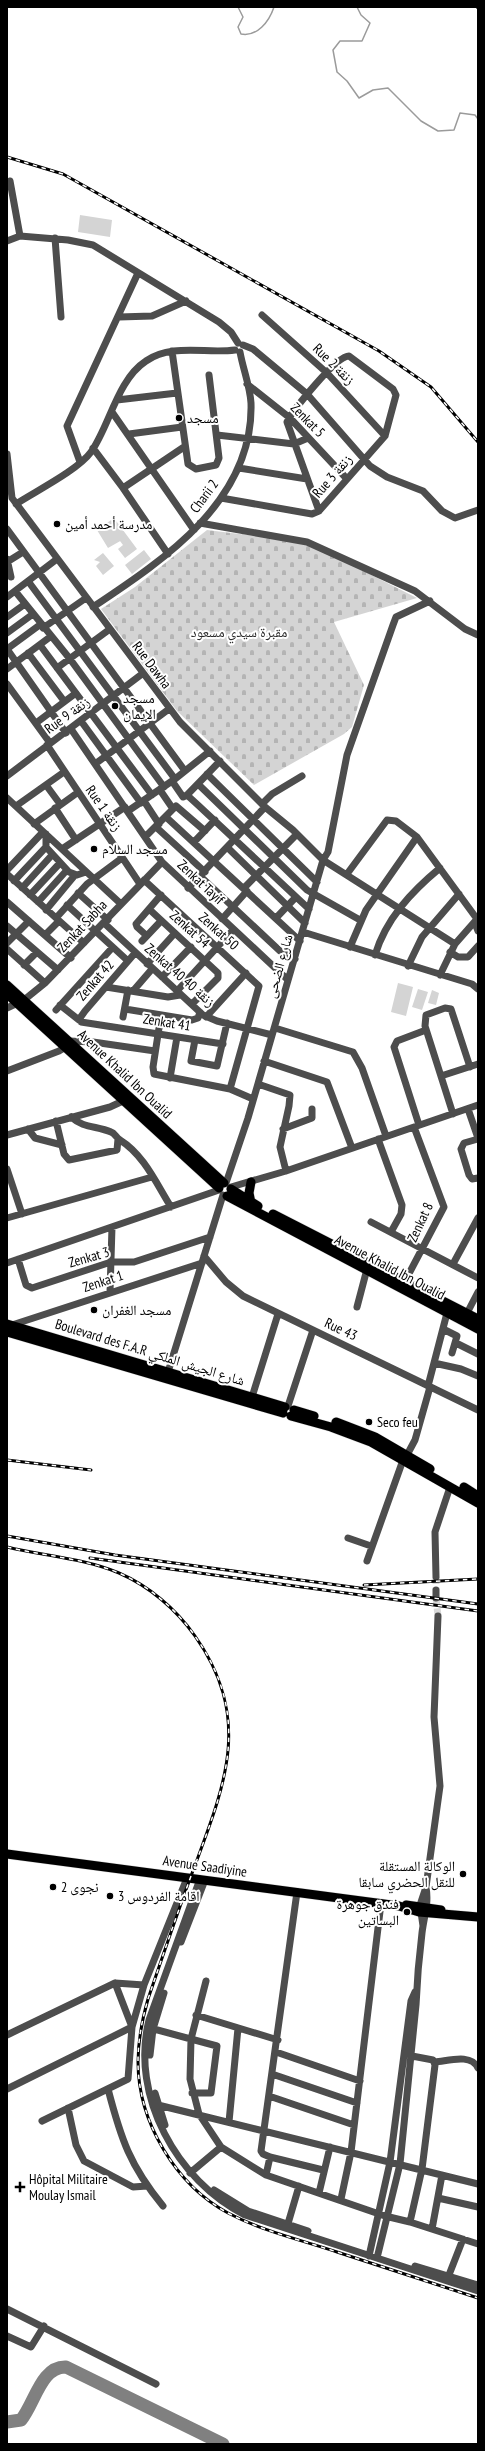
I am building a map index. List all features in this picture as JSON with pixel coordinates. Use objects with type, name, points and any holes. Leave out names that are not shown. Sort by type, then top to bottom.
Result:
[{"type":"main road","name":"Avenue Khalid Ibn Oualid","points":[[7,985],[21,1002],[69,1044],[225,1189],[372,1270]]},
{"type":"main road","name":"Avenue Khalid Ibn Oualid","points":[[7,994],[21,1002]]},
{"type":"main road","name":"Avenue Khalid Ibn Oualid","points":[[69,1044],[123,1101],[225,1189],[372,1270],[465,1317],[478,1329]]},
{"type":"main road","points":[[250,1203],[249,1193],[251,1182]]},
{"type":"main road","name":"Avenue Khalid Ibn Oualid","points":[[403,1285],[447,1313],[478,1319]]},
{"type":"main road","name":"Boulevard des F.A.R شارع الجيش الملكي","points":[[9,1327],[168,1372],[252,1397],[288,1410]]},
{"type":"main road","name":"Boulevard des F.A.R شارع الجيش الملكي","points":[[9,1327],[332,1424],[405,1458],[478,1496]]},
{"type":"main road","name":"Boulevard des F.A.R شارع الجيش الملكي","points":[[405,1458],[478,1503]]},
{"type":"main road","name":"Avenue Saadiyine","points":[[7,1854],[478,1917]]},
{"type":"street","points":[[10,182],[20,236]]},
{"type":"street","points":[[7,241],[20,236],[55,238],[93,245],[186,301],[231,332],[239,348]]},
{"type":"street","points":[[55,238],[61,317]]},
{"type":"street","points":[[80,462],[67,426],[119,317],[138,273]]},
{"type":"street","points":[[119,317],[152,316],[186,301]]},
{"type":"street","name":"Rue 2 زنقة","points":[[262,315],[327,373],[385,436]]},
{"type":"street","points":[[16,504],[80,462],[93,448],[117,400],[134,371],[146,361],[172,351],[239,348],[253,349],[307,394],[364,460],[377,471],[428,494],[442,511],[451,517],[455,518],[478,510]]},
{"type":"street","name":"Charii 2","points":[[92,607],[168,554],[194,530],[221,498],[239,468],[248,439],[251,404],[239,348]]},
{"type":"street","points":[[172,351],[184,448],[190,467],[196,469],[216,465],[219,458],[209,375]]},
{"type":"street","name":"Rue 3 زنقة","points":[[221,498],[312,514],[319,511],[385,436],[395,392],[349,356],[344,358],[327,373]]},
{"type":"street","points":[[319,511],[287,424],[307,394],[327,373]]},
{"type":"street","name":"Zenkat 5","points":[[247,384],[290,418],[347,479]]},
{"type":"street","points":[[117,400],[177,393]]},
{"type":"street","points":[[112,412],[129,434],[194,530]]},
{"type":"street","points":[[129,434],[182,427]]},
{"type":"street","points":[[217,435],[294,444],[308,438]]},
{"type":"street","points":[[93,448],[123,488],[168,554]]},
{"type":"street","points":[[123,488],[184,448]]},
{"type":"street","name":"Rue Dawha","points":[[7,454],[9,498],[16,504],[169,709],[264,806],[297,834],[323,860],[455,944]]},
{"type":"street","points":[[239,468],[307,479]]},
{"type":"street","points":[[200,524],[307,542],[415,591],[460,625],[478,634]]},
{"type":"street","points":[[7,529],[186,771]]},
{"type":"street","points":[[23,552],[7,561],[9,577],[25,604],[50,637],[70,659],[104,704],[175,808],[204,831]]},
{"type":"street","points":[[7,597],[57,559]]},
{"type":"street","points":[[28,581],[57,618],[186,796],[236,839],[309,909]]},
{"type":"street","points":[[7,649],[86,598]]},
{"type":"street","name":"شارع الضحى","points":[[168,1372],[258,1084],[323,860],[328,852],[347,755],[396,617],[430,601]]},
{"type":"street","points":[[7,617],[25,604]]},
{"type":"street","points":[[7,633],[33,614]]},
{"type":"street","points":[[57,668],[110,629]]},
{"type":"street","points":[[7,669],[50,637]]},
{"type":"street","points":[[40,645],[152,795]]},
{"type":"street","name":"Zenkat Tayif","points":[[7,649],[51,712],[95,764],[162,862],[188,888],[288,980]]},
{"type":"street","points":[[28,653],[64,701]]},
{"type":"street","name":"Rue 9 زنقة","points":[[8,773],[68,731],[142,674]]},
{"type":"street","name":"Rue 1 زنقة","points":[[7,684],[36,723],[64,772],[122,858],[142,882]]},
{"type":"street","points":[[36,723],[76,693]]},
{"type":"street","points":[[95,764],[151,724],[169,709]]},
{"type":"street","points":[[81,721],[142,802],[157,826],[233,906],[280,951],[295,959]]},
{"type":"street","points":[[62,849],[100,824],[142,802],[186,771],[210,751]]},
{"type":"street","points":[[144,837],[175,808],[177,803],[186,796],[220,761]]},
{"type":"street","points":[[16,806],[64,772]]},
{"type":"street","points":[[207,774],[317,882]]},
{"type":"street","points":[[188,888],[245,830],[264,806],[282,787],[302,776]]},
{"type":"street","points":[[198,784],[307,890],[360,920]]},
{"type":"street","points":[[46,785],[76,840]]},
{"type":"street","points":[[34,824],[78,792]]},
{"type":"street","points":[[7,798],[121,904]]},
{"type":"street","points":[[166,817],[246,889],[300,941]]},
{"type":"street","points":[[194,842],[215,820]]},
{"type":"street","points":[[347,874],[388,820],[396,821],[417,837],[477,917],[476,923],[478,931]]},
{"type":"street","points":[[44,833],[46,847],[67,870],[75,875]]},
{"type":"street","points":[[7,870],[44,833]]},
{"type":"street","points":[[222,919],[256,876],[297,834]]},
{"type":"street","points":[[350,947],[360,920],[417,837]]},
{"type":"street","points":[[14,881],[46,847]]},
{"type":"street","points":[[228,848],[305,923]]},
{"type":"street","points":[[22,888],[52,855]]},
{"type":"street","points":[[45,935],[78,893],[93,878],[122,858]]},
{"type":"street","points":[[30,895],[60,862]]},
{"type":"street","name":"Zenkat Sabha","points":[[7,1008],[21,1002],[58,970],[95,931],[106,922],[121,904],[162,862]]},
{"type":"street","points":[[375,955],[380,939],[399,909],[411,894],[440,868]]},
{"type":"street","points":[[38,902],[67,870]]},
{"type":"street","points":[[46,910],[75,875],[86,872]]},
{"type":"street","points":[[7,874],[84,943]]},
{"type":"street","name":"Zenkat 50","points":[[142,882],[161,895],[259,986],[248,1028]]},
{"type":"street","name":"Zenkat 40 زنقة 40","points":[[78,893],[135,953],[203,1014],[227,1023],[248,1028],[273,1031],[353,1052],[362,1068],[386,1136]]},
{"type":"street","points":[[408,966],[418,944],[429,927],[459,894]]},
{"type":"street","name":"Zenkat 54","points":[[161,895],[149,909],[218,973],[218,976],[213,983],[192,1004]]},
{"type":"street","points":[[276,918],[296,897]]},
{"type":"street","points":[[7,902],[70,958]]},
{"type":"street","points":[[68,905],[112,948],[128,961]]},
{"type":"street","points":[[149,909],[136,926],[145,938],[161,921]]},
{"type":"street","points":[[7,943],[29,921]]},
{"type":"street","points":[[440,975],[455,944],[476,923]]},
{"type":"street","points":[[7,926],[58,970]]},
{"type":"street","points":[[106,987],[171,997],[179,993],[233,930]]},
{"type":"street","points":[[303,932],[408,966],[472,984],[478,989]]},
{"type":"street","points":[[123,1017],[130,991],[175,934]]},
{"type":"street","points":[[450,952],[458,957],[468,957],[478,946]]},
{"type":"street","points":[[162,977],[191,947]]},
{"type":"street","points":[[79,1020],[58,1007],[112,948]]},
{"type":"street","points":[[7,950],[44,983]]},
{"type":"street","points":[[24,965],[37,952]]},
{"type":"street","name":"Zenkat 42","points":[[108,1027],[83,1023],[79,1020],[135,953]]},
{"type":"street","points":[[125,1009],[195,1020],[246,973]]},
{"type":"street","points":[[454,1114],[426,1030],[424,1021],[426,1015],[445,1008],[451,1009],[470,1067]]},
{"type":"street","points":[[161,1015],[157,1034],[153,1073],[170,1078],[230,1089],[253,1099]]},
{"type":"street","points":[[194,1040],[191,1061],[215,1066],[219,1064],[227,1023]]},
{"type":"street","name":"Zenkat 41","points":[[108,1027],[223,1044]]},
{"type":"street","points":[[230,1089],[248,1028]]},
{"type":"street","name":"Zenkat 8","points":[[403,1285],[444,1204],[416,1126],[394,1047],[397,1041],[426,1030]]},
{"type":"street","points":[[170,1078],[177,1037]]},
{"type":"street","points":[[7,1072],[69,1044],[93,1042],[155,1052]]},
{"type":"street","points":[[264,1061],[327,1082],[352,1148]]},
{"type":"street","points":[[441,1076],[478,1064]]},
{"type":"street","points":[[258,1084],[290,1095],[280,1150],[286,1171]]},
{"type":"street","points":[[7,1135],[110,1107],[123,1101]]},
{"type":"street","points":[[7,1263],[225,1189],[286,1171],[478,1105]]},
{"type":"street","points":[[283,1129],[311,1119],[313,1115],[312,1109]]},
{"type":"street","points":[[468,1109],[478,1138],[464,1143],[462,1149],[469,1176],[472,1179],[478,1178]]},
{"type":"street","points":[[71,1117],[81,1124],[112,1132],[118,1139],[134,1149],[171,1208]]},
{"type":"street","points":[[56,1121],[66,1158],[71,1161],[117,1150],[118,1139]]},
{"type":"street","points":[[28,1129],[31,1137],[62,1144]]},
{"type":"street","points":[[378,1139],[402,1205],[401,1214],[391,1232]]},
{"type":"street","points":[[7,1169],[9,1180],[22,1214]]},
{"type":"street","points":[[7,1218],[152,1177]]},
{"type":"street","points":[[453,1264],[478,1218]]},
{"type":"street","points":[[371,1222],[478,1278]]},
{"type":"street","points":[[110,1292],[112,1227]]},
{"type":"street","name":"Zenkat 3","points":[[18,1259],[26,1285],[30,1288],[111,1262],[134,1262],[210,1237]]},
{"type":"street","name":"Zenkat 1","points":[[9,1327],[203,1260]]},
{"type":"street","name":"Rue 43","points":[[203,1260],[237,1292],[278,1314],[477,1409]]},
{"type":"street","points":[[356,1307],[372,1270]]},
{"type":"street","points":[[465,1317],[478,1292]]},
{"type":"street","points":[[366,1561],[405,1458],[416,1440],[447,1313]]},
{"type":"street","points":[[252,1397],[278,1314]]},
{"type":"street","points":[[444,1329],[457,1336],[452,1353]]},
{"type":"street","points":[[288,1410],[313,1330]]},
{"type":"street","points":[[456,1343],[478,1354]]},
{"type":"street","points":[[434,1363],[461,1369],[478,1376]]},
{"type":"street","points":[[436,1577],[435,1532],[450,1486]]},
{"type":"street","points":[[348,1538],[371,1546]]},
{"type":"street","points":[[436,1590],[436,1598]]},
{"type":"street","points":[[378,2256],[400,2164],[412,2056],[415,1991],[426,1887],[440,1786],[434,1717],[438,1616]]},
{"type":"street","points":[[42,2121],[108,2090],[129,2077],[132,2027],[144,1985],[187,1878]]},
{"type":"street","points":[[202,1880],[150,2028],[145,2056],[153,2104],[165,2135],[192,2172],[236,2205],[263,2218],[287,2227],[448,2279],[478,2291]]},
{"type":"street","points":[[297,1892],[278,2040],[261,2151],[263,2154],[270,2157],[323,2170]]},
{"type":"street","points":[[341,2199],[351,2152],[381,1904]]},
{"type":"street","points":[[206,1981],[191,2039],[190,2070],[192,2093],[199,2114],[221,2146],[266,2175],[341,2199],[388,2217],[410,2222],[478,2244]]},
{"type":"street","points":[[7,2035],[115,1983],[144,1985]]},
{"type":"street","points":[[115,1983],[132,2027]]},
{"type":"street","points":[[370,2254],[380,2214],[390,2162],[411,2001],[415,1991]]},
{"type":"street","points":[[196,2015],[278,2040]]},
{"type":"street","points":[[7,2089],[132,2027]]},
{"type":"street","points":[[150,2028],[216,2045],[218,2049],[211,2094],[192,2093]]},
{"type":"street","points":[[150,2028],[150,2065],[158,2105],[174,2143],[192,2172]]},
{"type":"street","points":[[229,2122],[238,2028]]},
{"type":"street","points":[[276,2052],[360,2081]]},
{"type":"street","points":[[412,2056],[435,2062],[464,2058],[476,2065],[478,2068]]},
{"type":"street","points":[[410,2222],[422,2169],[435,2062]]},
{"type":"street","points":[[272,2074],[357,2103]]},
{"type":"street","points":[[108,2090],[122,2141],[129,2157],[146,2186],[163,2206]]},
{"type":"street","points":[[269,2096],[354,2125]]},
{"type":"street","points":[[158,2105],[478,2184]]},
{"type":"street","points":[[68,2108],[76,2145],[84,2161],[133,2187],[146,2186]]},
{"type":"street","points":[[192,2172],[221,2146]]},
{"type":"street","points":[[319,2192],[323,2170],[330,2147]]},
{"type":"street","points":[[266,2175],[270,2157]]},
{"type":"street","points":[[432,2229],[442,2175]]},
{"type":"street","points":[[287,2227],[299,2186]]},
{"type":"street","points":[[438,2198],[478,2207]]},
{"type":"street","points":[[448,2279],[463,2239]]},
{"type":"street","points":[[448,2279],[478,2285]]},
{"type":"street","points":[[7,2309],[44,2326],[156,2384]]},
{"type":"street","points":[[7,2336],[31,2347],[44,2326]]},
{"type":"green space","points":[[80,215],[112,220],[110,237],[78,232]]},
{"type":"green space","points":[[114,518],[137,549],[125,558],[118,549],[123,545],[120,541],[108,548],[97,530]]},
{"type":"green space","name":"مقبرة سيدي مسعود","points":[[207,530],[306,542],[417,598],[334,622],[364,685],[352,727],[344,734],[254,785],[177,711],[101,609],[135,587]]},
{"type":"green space","points":[[144,550],[151,559],[132,574],[125,565]]},
{"type":"green space","points":[[103,553],[114,566],[103,575],[96,566],[100,562],[94,560]]},
{"type":"green space","points":[[398,983],[413,987],[406,1016],[391,1012]]},
{"type":"green space","points":[[418,989],[428,992],[422,1010],[412,1007]]},
{"type":"green space","points":[[432,990],[439,993],[436,1005],[428,1003]]},
{"type":"waterway","points":[[238,7],[243,17],[238,27],[241,34],[252,33],[262,27],[266,23],[274,7]]},
{"type":"waterway","points":[[357,7],[361,15],[370,23],[362,41],[340,41],[333,50],[337,72],[347,81],[359,98],[373,90],[388,88],[421,121],[438,131],[454,130],[460,113],[475,115],[478,119]]},
{"type":"taxiway","points":[[7,2422],[21,2420],[44,2379],[50,2372],[57,2368],[66,2367],[223,2444]]},
{"type":"tunnel","points":[[436,1577],[436,1590]]},
{"type":"tunnel","points":[[436,1598],[438,1616]]},
{"type":"railway","points":[[7,157],[63,174],[379,351],[431,387],[478,442]]},
{"type":"railway","points":[[7,1460],[91,1470]]},
{"type":"railway","points":[[7,1536],[115,1555],[478,1604]]},
{"type":"railway","points":[[7,1547],[92,1564],[119,1573],[141,1585],[161,1599],[188,1626],[213,1667],[224,1697],[229,1726],[228,1755],[222,1784],[214,1814],[148,1999],[142,2022],[138,2054],[140,2085],[145,2107],[153,2129],[164,2150],[177,2169],[192,2186],[209,2201],[228,2213],[254,2225],[282,2235],[478,2298]]},
{"type":"railway","points":[[90,1558],[478,1611]]},
{"type":"railway","points":[[364,1585],[478,1579]]},
{"type":"place","name":"مسجد","points":[[179,418]]},
{"type":"place","name":"مدرسة أحمد أمين","points":[[57,524]]},
{"type":"place","name":"مسجد الإيمان","points":[[115,706]]},
{"type":"place","name":"مسجد السلام","points":[[94,849]]},
{"type":"place","name":"مسجد الغفران","points":[[94,1310]]},
{"type":"place","name":"Seco feu","points":[[369,1422]]},
{"type":"place","name":"الوكالة المستقلة للنقل الحضري سابقا","points":[[463,1874]]},
{"type":"place","name":"نجوى 2","points":[[53,1887]]},
{"type":"place","name":"اقامة الفردوس 3","points":[[110,1896]]},
{"type":"place","name":"فندق جوهرة البساتين","points":[[407,1912]]},
{"type":"place","name":"Hôpital Militaire Moulay Ismail","points":[[20,2187]]}]
